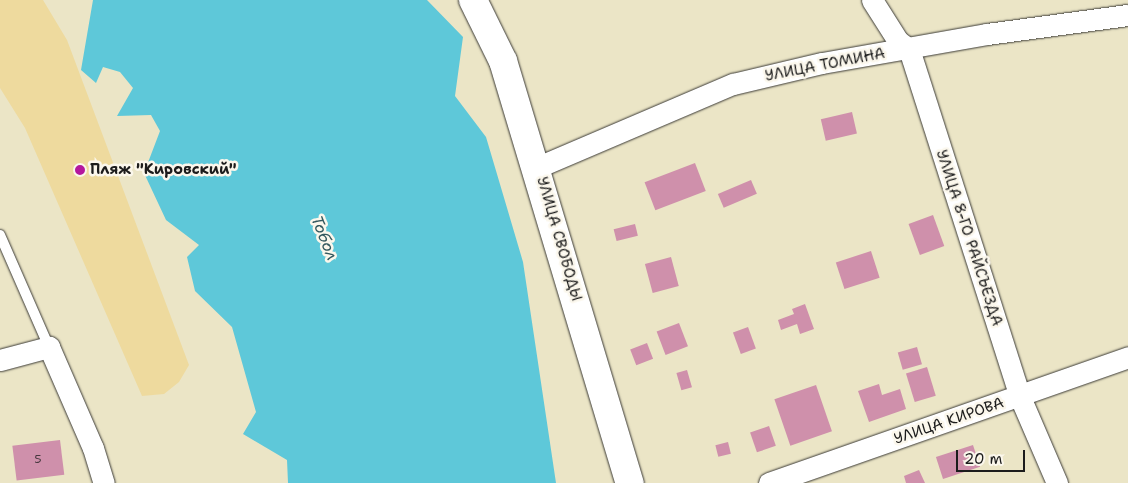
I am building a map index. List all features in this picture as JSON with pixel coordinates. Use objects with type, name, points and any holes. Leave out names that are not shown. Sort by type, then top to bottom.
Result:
[{"type":"street","name":"УЛИЦА СВОБОДЫ","points":[[473,0],[503,61],[538,167],[630,483]]},
{"type":"street","name":"УЛИЦА 8-ГО РАЙСЪЕЗДА","points":[[872,0],[898,41],[909,49],[1020,397],[1056,483]]},
{"type":"street","name":"УЛИЦА ТОМИНА","points":[[538,167],[733,84],[822,63],[986,34],[1128,15]]},
{"type":"street","points":[[0,360],[49,347],[94,448],[104,483]]},
{"type":"street","name":"УЛИЦА КИРОВА","points":[[769,483],[1020,397],[1128,357]]},
{"type":"lane","points":[[0,234],[49,347]]},
{"type":"sand","name":"Пляж \"Кировский\"","points":[[0,0],[43,0],[67,40],[189,365],[179,382],[164,394],[142,396],[25,128],[0,88]]},
{"type":"water","name":"Тобол","points":[[93,0],[427,0],[463,37],[455,96],[486,137],[523,262],[556,483],[288,483],[287,460],[243,434],[256,412],[232,327],[195,291],[187,257],[199,245],[166,220],[144,173],[160,131],[151,115],[117,116],[133,88],[120,72],[103,67],[96,83],[81,70]]},
{"type":"building","points":[[852,112],[857,133],[826,141],[821,119]]},
{"type":"building","points":[[695,163],[706,191],[655,210],[645,182]]},
{"type":"building","points":[[751,180],[757,194],[724,208],[718,194]]},
{"type":"building","points":[[933,215],[944,246],[920,255],[909,224]]},
{"type":"building","points":[[635,224],[638,236],[617,241],[614,229]]},
{"type":"building","points":[[871,251],[880,278],[844,289],[836,262]]},
{"type":"building","points":[[671,257],[679,286],[653,293],[645,264]]},
{"type":"building","points":[[805,304],[814,329],[800,334],[797,324],[781,330],[778,320],[794,314],[792,309]]},
{"type":"building","points":[[679,323],[688,346],[666,355],[657,332]]},
{"type":"building","points":[[748,327],[756,349],[741,354],[733,332]]},
{"type":"building","points":[[647,343],[653,359],[636,365],[630,349]]},
{"type":"building","points":[[917,347],[922,364],[903,370],[898,353]]},
{"type":"building","points":[[927,367],[936,396],[915,402],[906,373]]},
{"type":"building","points":[[687,370],[692,387],[681,390],[676,373]]},
{"type":"building","points":[[879,384],[882,395],[900,389],[906,409],[869,422],[858,391]]},
{"type":"building","points":[[816,385],[832,431],[790,446],[774,399]]},
{"type":"building","points":[[769,426],[776,446],[757,452],[750,433]]},
{"type":"building","points":[[60,440],[64,475],[17,481],[12,446]]},
{"type":"building","points":[[728,442],[731,454],[718,457],[715,445]]},
{"type":"building","points":[[973,445],[980,467],[943,479],[936,457]]},
{"type":"building","points":[[919,470],[925,483],[906,483],[904,476]]},
{"type":"place","name":"Пляж \"Кировский\"","points":[[80,170]]}]
